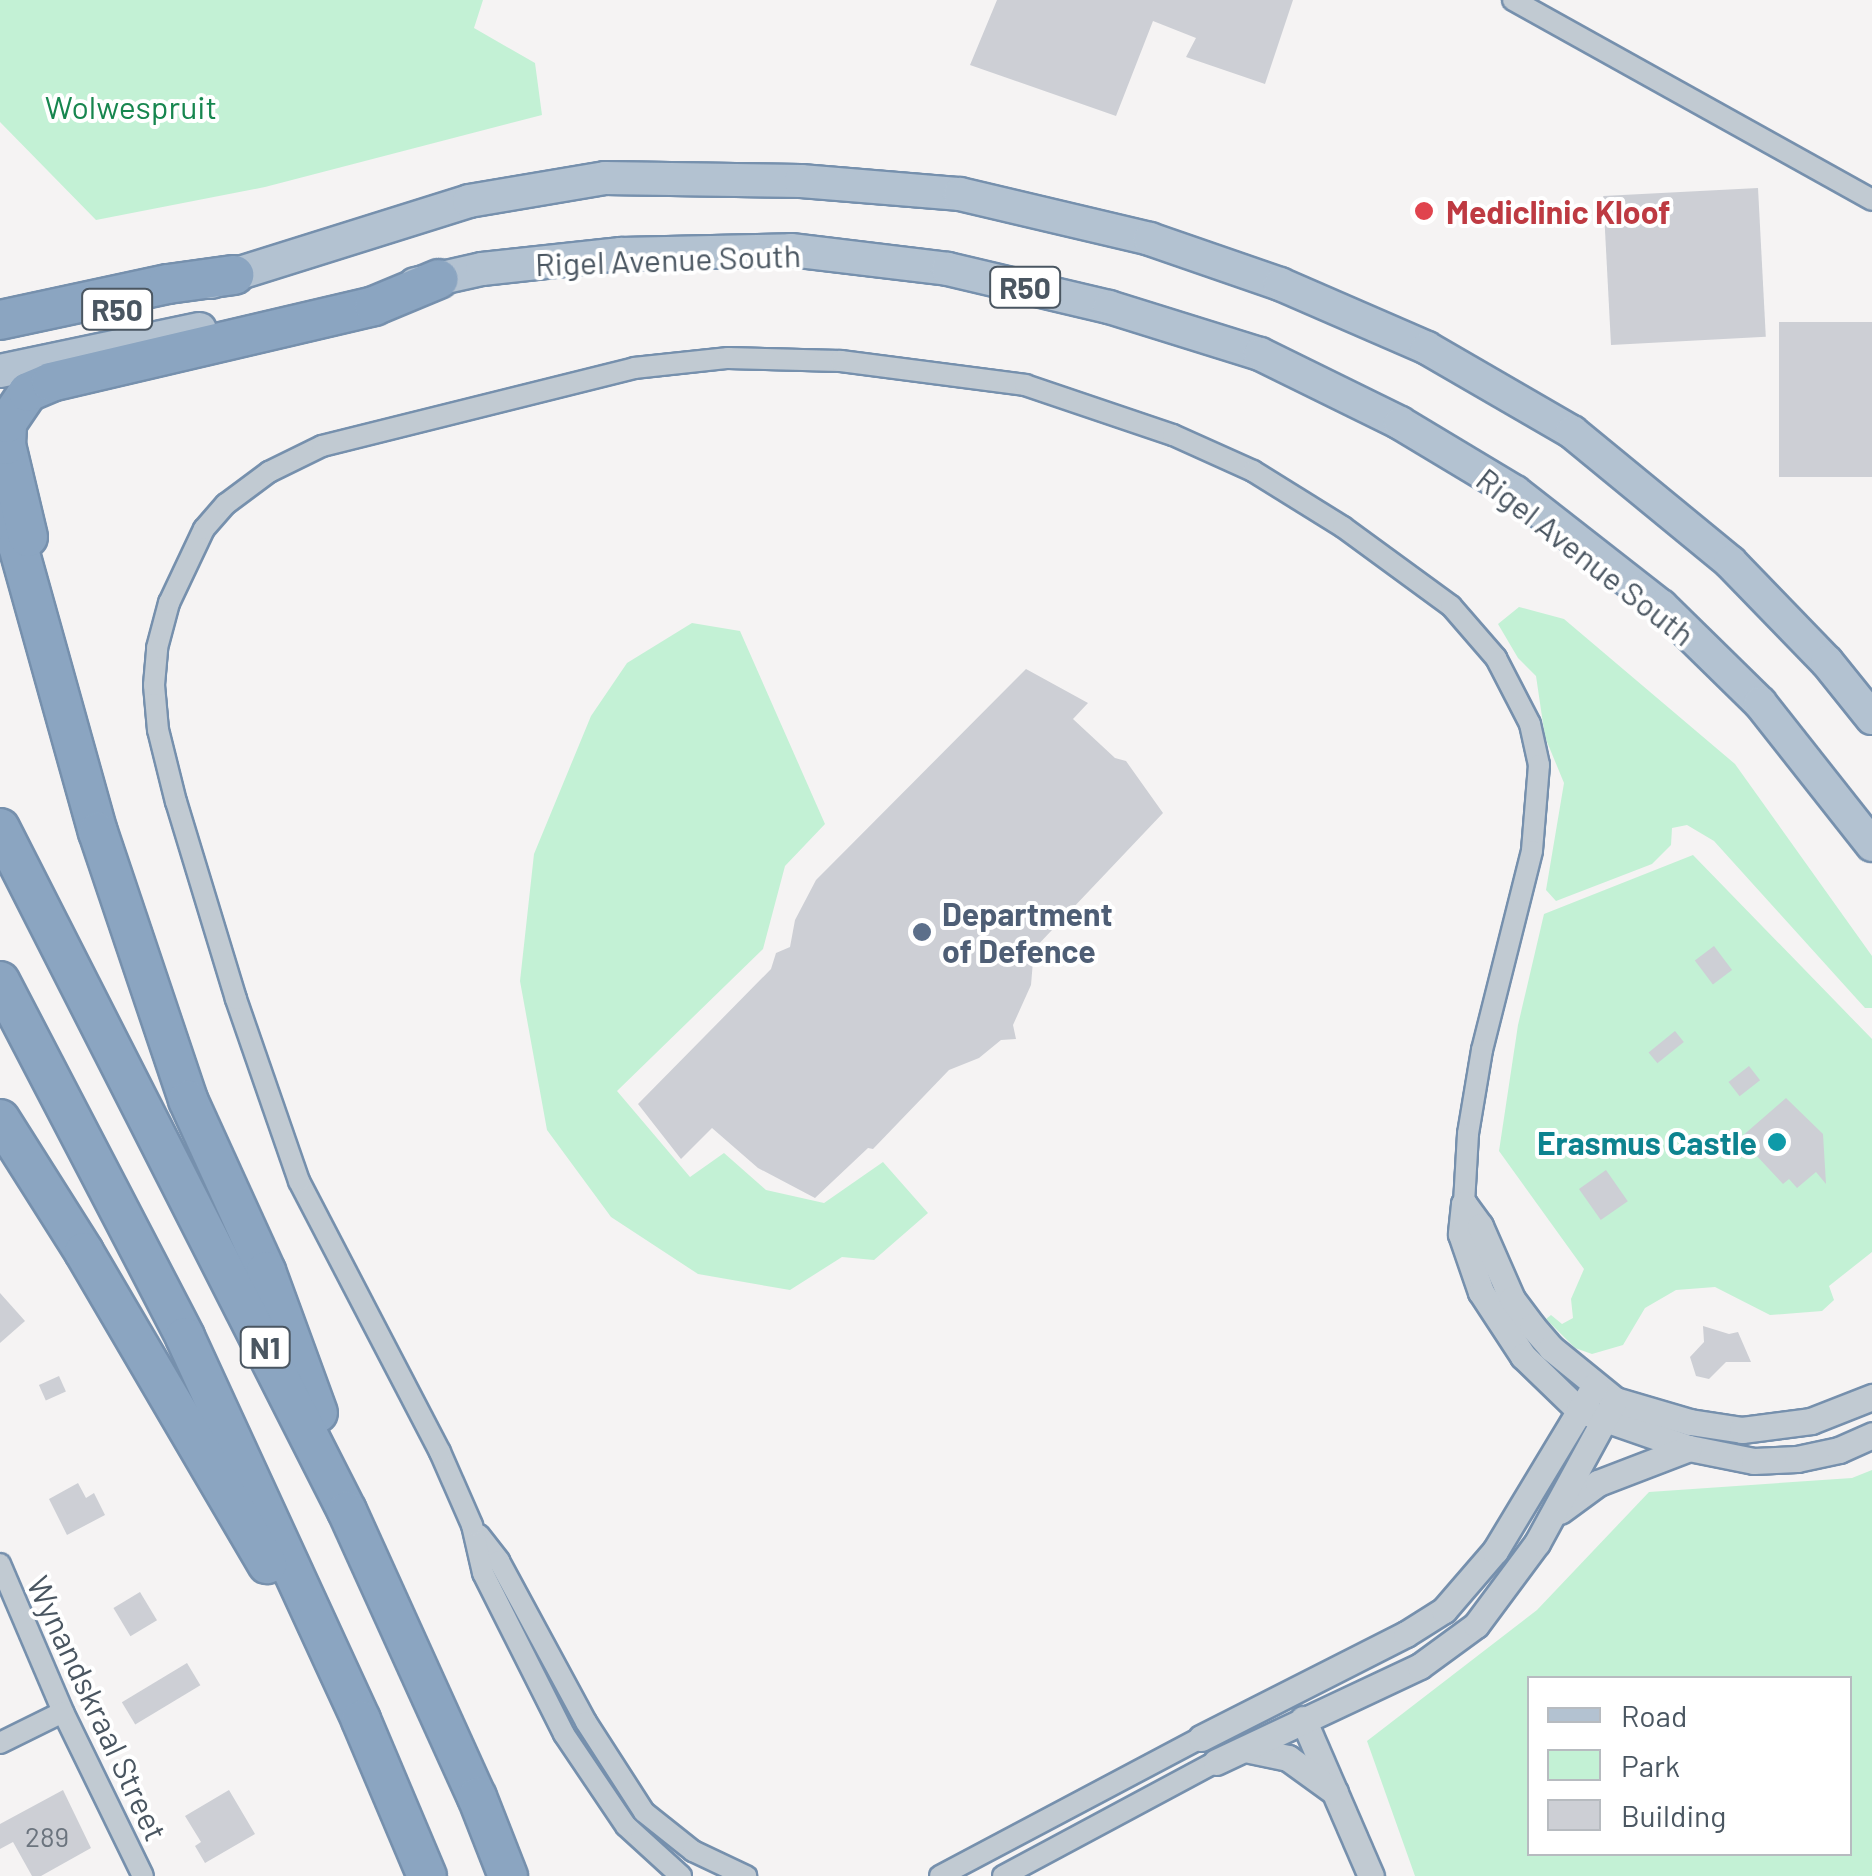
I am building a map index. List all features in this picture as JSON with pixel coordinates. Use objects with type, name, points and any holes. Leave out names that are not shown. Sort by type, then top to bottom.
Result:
[{"type":"highway","points":[[0,320],[168,284],[234,275]]},
{"type":"highway","points":[[66,720],[38,573],[6,445],[7,423],[20,400],[51,382],[374,306],[439,279]]},
{"type":"highway","points":[[0,512],[18,546],[66,720],[188,1100],[302,1362],[347,1511]]},
{"type":"highway","name":"N1","points":[[0,828],[347,1511],[477,1797],[508,1876]]},
{"type":"highway","name":"N1","points":[[0,981],[185,1337],[361,1720],[427,1876]]},
{"type":"highway","points":[[0,1120],[84,1252],[177,1416],[361,1720]]},
{"type":"main road","name":"R50","points":[[0,337],[234,275],[469,202],[606,178],[801,180],[960,194],[1150,239],[1280,284],[1426,348],[1572,432],[1730,562],[1827,662],[1872,718]]},
{"type":"main road","name":"Rigel Avenue South","points":[[0,371],[482,268],[621,254],[790,250],[966,273],[1109,307],[1260,354],[1400,422],[1516,492],[1662,606],[1760,703],[1872,845]]},
{"type":"street","points":[[1513,0],[1872,200]]},
{"type":"street","points":[[681,1876],[626,1826],[564,1734],[483,1573],[472,1525],[440,1452],[299,1181],[236,999],[158,730],[157,648],[169,603],[204,529],[226,504],[269,472],[322,446],[634,368],[728,358],[841,361],[1025,385],[1174,435],[1254,471],[1425,583],[1496,658],[1524,706],[1539,765],[1528,875],[1482,1050],[1468,1134],[1462,1234],[1481,1292],[1523,1356],[1579,1410]]},
{"type":"street","points":[[1464,1204],[1480,1226],[1512,1299],[1551,1348],[1604,1402],[1689,1448],[1754,1460],[1797,1459],[1838,1450],[1872,1435]]},
{"type":"street","points":[[940,1876],[1444,1610],[1465,1590],[1514,1521],[1579,1410],[1604,1402],[1690,1422],[1754,1430],[1811,1421],[1872,1398]]},
{"type":"street","points":[[1003,1876],[1216,1762],[1433,1658],[1476,1625],[1504,1592],[1550,1519],[1604,1402]]},
{"type":"street","points":[[1550,1519],[1598,1483],[1689,1448]]},
{"type":"street","points":[[472,1525],[498,1562],[612,1766],[644,1812],[693,1851],[746,1876]]},
{"type":"street","name":"Wynandskraal Street","points":[[0,1564],[63,1712],[142,1876]]},
{"type":"street","points":[[1371,1876],[1304,1719],[1307,1708],[1321,1694],[1378,1648]]},
{"type":"street","points":[[1318,1751],[1341,1712],[1362,1692]]},
{"type":"street","points":[[0,1743],[63,1712]]},
{"type":"street","points":[[1201,1738],[1286,1716],[1304,1719]]},
{"type":"street","points":[[1245,1749],[1288,1758],[1334,1792]]},
{"type":"green space","name":"Wolwespruit","points":[[0,0],[483,0],[474,28],[535,63],[542,115],[265,187],[96,220],[0,122]]},
{"type":"green space","points":[[1519,607],[1564,619],[1735,764],[1872,956],[1872,1008],[1865,1008],[1714,841],[1687,825],[1672,828],[1671,845],[1652,864],[1556,901],[1546,890],[1564,783],[1545,737],[1536,676],[1518,658],[1498,624]]},
{"type":"green space","points":[[692,623],[740,631],[825,824],[785,866],[763,949],[617,1091],[690,1177],[724,1153],[766,1190],[824,1203],[883,1162],[928,1213],[874,1260],[842,1257],[790,1290],[698,1274],[611,1217],[547,1130],[520,981],[534,854],[591,716],[627,663]]},
{"type":"green space","points":[[1693,855],[1872,1039],[1872,1252],[1829,1286],[1834,1300],[1822,1311],[1770,1315],[1715,1287],[1676,1290],[1645,1308],[1623,1345],[1592,1354],[1575,1348],[1546,1319],[1551,1315],[1562,1324],[1573,1318],[1571,1299],[1584,1269],[1499,1151],[1518,1025],[1544,914]]},
{"type":"green space","points":[[1872,1470],[1872,1876],[1415,1876],[1367,1741],[1537,1610],[1649,1492],[1852,1478]]},
{"type":"building","points":[[997,0],[1293,0],[1265,84],[1186,57],[1196,38],[1153,21],[1116,116],[970,65]]},
{"type":"building","points":[[1758,188],[1766,337],[1611,345],[1603,196]]},
{"type":"building","points":[[1779,322],[1872,322],[1872,477],[1779,477]]},
{"type":"building","name":"Department of Defence","points":[[1026,669],[1088,703],[1073,719],[1115,758],[1126,761],[1163,813],[1034,949],[1031,985],[1013,1025],[1016,1039],[1001,1040],[979,1058],[949,1070],[873,1149],[868,1148],[815,1198],[758,1168],[712,1128],[681,1159],[638,1104],[771,969],[776,953],[790,947],[795,920],[816,880]]},
{"type":"building","points":[[1714,946],[1732,970],[1713,984],[1695,960]]},
{"type":"building","points":[[1675,1031],[1684,1042],[1657,1063],[1649,1052]]},
{"type":"building","points":[[1749,1066],[1760,1080],[1740,1096],[1729,1082]]},
{"type":"building","name":"Erasmus Castle","points":[[1786,1098],[1823,1134],[1826,1184],[1816,1172],[1797,1188],[1789,1179],[1783,1184],[1740,1138]]},
{"type":"building","points":[[1606,1170],[1628,1201],[1601,1220],[1579,1189]]},
{"type":"building","points":[[0,1293],[25,1321],[0,1343]]},
{"type":"building","points":[[1703,1326],[1729,1334],[1738,1332],[1751,1362],[1726,1362],[1709,1379],[1696,1376],[1690,1357],[1704,1342]]},
{"type":"building","points":[[59,1376],[66,1392],[46,1400],[39,1385]]},
{"type":"building","points":[[78,1483],[86,1498],[94,1493],[105,1515],[67,1535],[49,1499]]},
{"type":"building","points":[[140,1592],[157,1620],[130,1636],[113,1608]]},
{"type":"building","points":[[187,1663],[200,1685],[135,1724],[122,1702]]},
{"type":"building","points":[[63,1790],[91,1848],[41,1876],[32,1876],[13,1842],[0,1849],[0,1824]]},
{"type":"building","points":[[229,1790],[255,1834],[205,1863],[195,1846],[201,1842],[185,1816]]},
{"type":"place","name":"Mediclinic Kloof","points":[[1424,211]]},
{"type":"place","name":"Department of Defence","points":[[922,932]]},
{"type":"place","name":"Erasmus Castle","points":[[1777,1142]]}]
